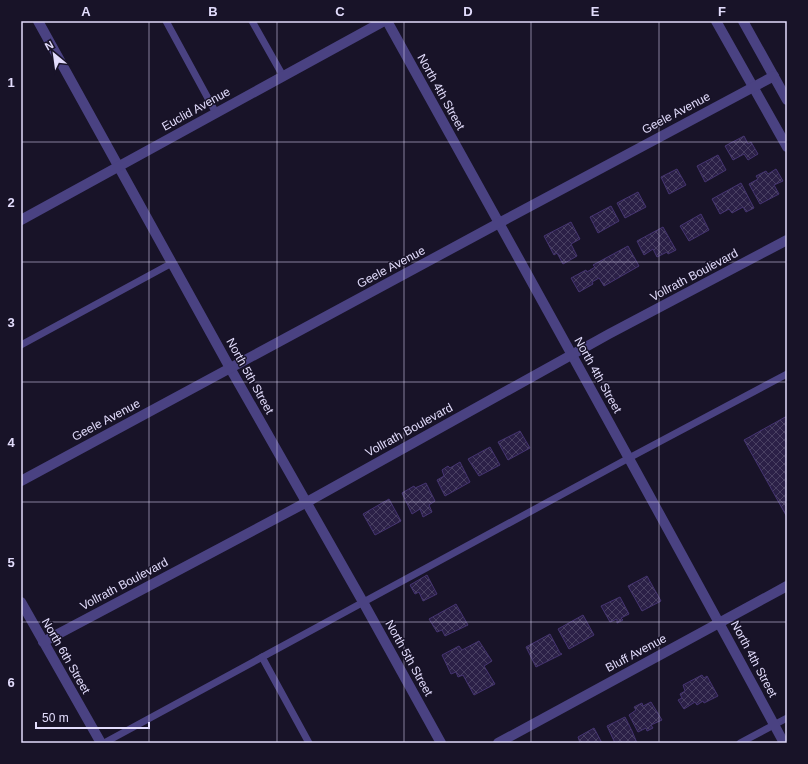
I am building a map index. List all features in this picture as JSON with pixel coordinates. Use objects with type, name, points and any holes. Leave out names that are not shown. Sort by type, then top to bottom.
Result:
[{"type":"street","name":"North 5th Street","points":[[38,21],[230,368],[441,743]]},
{"type":"street","name":"Euclid Avenue","points":[[21,220],[386,21]]},
{"type":"street","name":"North 4th Street","points":[[386,21],[720,623],[784,743]]},
{"type":"street","points":[[716,21],[787,147]]},
{"type":"street","points":[[743,21],[787,100]]},
{"type":"street","name":"Geele Avenue","points":[[21,481],[774,76]]},
{"type":"street","name":"Vollrath Boulevard","points":[[43,642],[306,502],[572,355],[787,240]]},
{"type":"street","name":"Bluff Avenue","points":[[498,743],[787,586]]},
{"type":"street","name":"North 6th Street","points":[[21,602],[102,743]]},
{"type":"lane","points":[[166,21],[216,114]]},
{"type":"lane","points":[[252,21],[284,76]]},
{"type":"lane","points":[[21,345],[172,263]]},
{"type":"lane","points":[[102,743],[787,374]]},
{"type":"lane","points":[[262,657],[309,743]]},
{"type":"lane","points":[[740,743],[787,718]]},
{"type":"building","points":[[744,136],[748,144],[751,142],[758,154],[748,160],[744,154],[733,160],[725,146]]},
{"type":"building","points":[[718,155],[726,170],[705,182],[697,166]]},
{"type":"building","points":[[677,169],[686,185],[669,194],[661,177]]},
{"type":"building","points":[[776,169],[783,181],[774,185],[779,194],[760,204],[749,184],[758,179],[756,176],[766,171],[768,174]]},
{"type":"building","points":[[741,183],[754,208],[746,212],[743,207],[732,213],[729,209],[720,214],[712,199]]},
{"type":"building","points":[[638,192],[646,207],[625,218],[617,203]]},
{"type":"building","points":[[611,206],[619,221],[598,233],[590,217]]},
{"type":"building","points":[[701,214],[709,230],[689,241],[680,226]]},
{"type":"building","points":[[571,222],[580,239],[571,244],[577,256],[563,264],[557,253],[554,255],[544,236]]},
{"type":"building","points":[[663,227],[676,250],[668,254],[667,252],[657,257],[653,249],[644,255],[637,241]]},
{"type":"building","points":[[628,246],[639,266],[604,286],[599,278],[592,282],[593,284],[579,292],[571,278],[586,270],[587,272],[595,267],[593,265]]},
{"type":"building","points":[[787,416],[787,517],[744,440]]},
{"type":"building","points":[[520,431],[530,448],[508,460],[498,442]]},
{"type":"building","points":[[490,447],[500,465],[479,476],[468,459]]},
{"type":"building","points":[[460,462],[470,482],[445,496],[437,480],[444,476],[442,470],[448,466],[450,468]]},
{"type":"building","points":[[426,483],[435,501],[429,505],[432,512],[423,517],[420,509],[412,514],[402,493],[414,486],[415,488]]},
{"type":"building","points":[[389,499],[401,521],[375,535],[363,514]]},
{"type":"building","points":[[427,575],[437,594],[423,601],[419,592],[415,594],[410,585]]},
{"type":"building","points":[[647,576],[661,601],[642,611],[628,586]]},
{"type":"building","points":[[620,597],[629,614],[621,618],[623,620],[617,623],[617,619],[610,622],[601,606]]},
{"type":"building","points":[[456,604],[468,625],[445,636],[442,630],[437,632],[429,619]]},
{"type":"building","points":[[583,615],[594,635],[569,649],[558,629]]},
{"type":"building","points":[[550,634],[560,653],[562,654],[536,667],[526,647]]},
{"type":"building","points":[[479,641],[492,661],[484,666],[495,684],[474,695],[463,675],[458,677],[456,672],[451,674],[442,655],[459,646],[462,650]]},
{"type":"building","points":[[702,675],[704,678],[707,676],[718,696],[704,703],[703,701],[697,705],[695,702],[684,709],[678,700],[682,698],[680,694],[685,691],[683,685]]},
{"type":"building","points":[[651,702],[662,720],[651,725],[653,728],[647,731],[646,728],[638,732],[629,715],[636,710],[634,707],[642,703],[643,706]]},
{"type":"building","points":[[625,717],[637,743],[615,743],[607,726]]},
{"type":"building","points":[[594,728],[602,743],[580,743],[578,737]]}]
